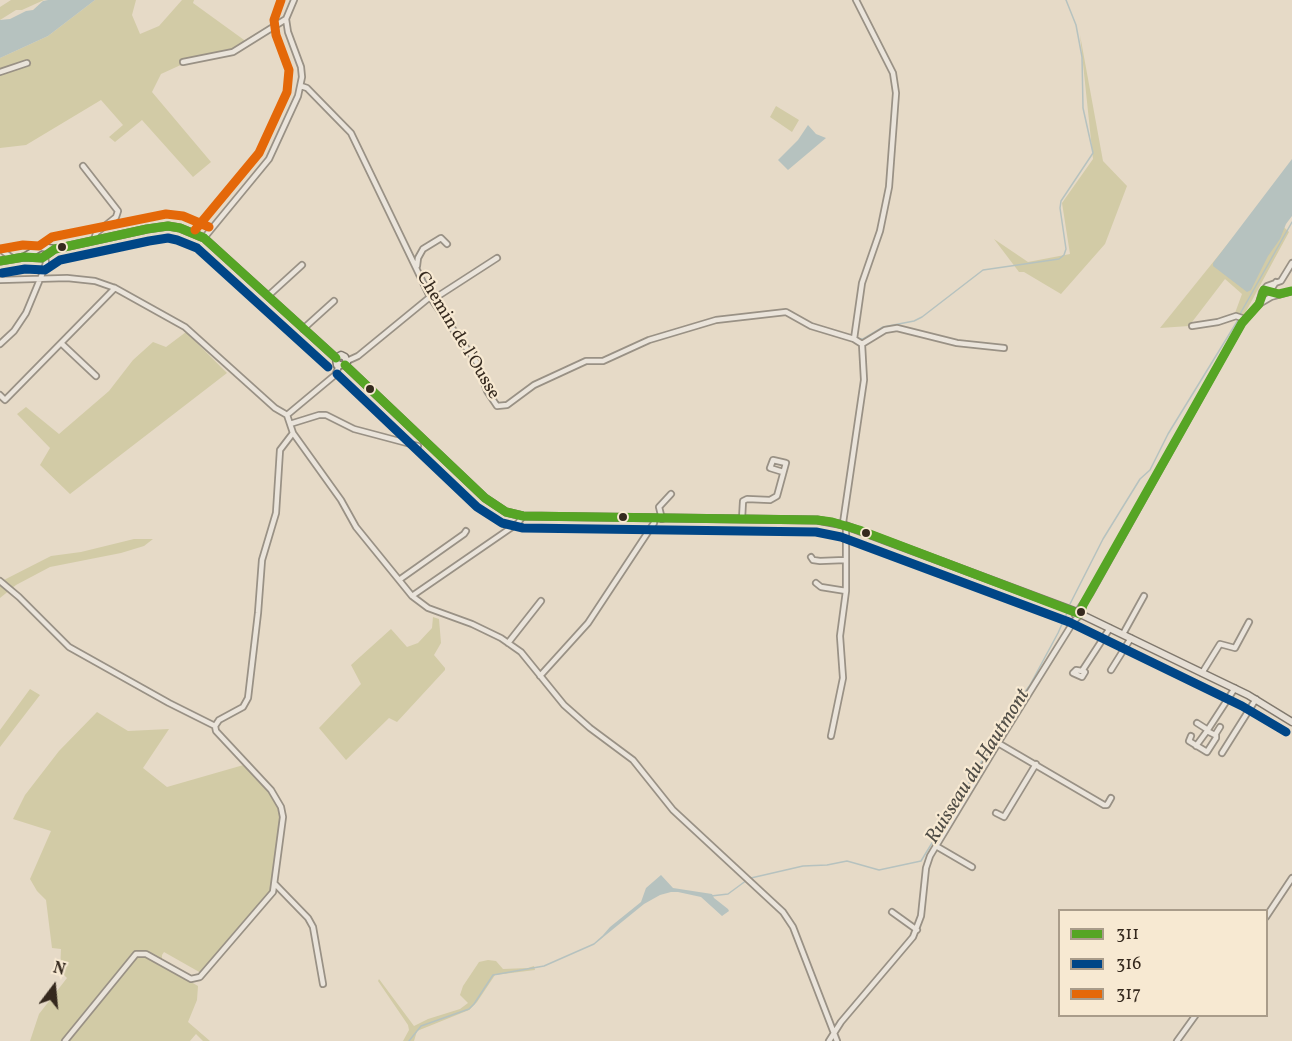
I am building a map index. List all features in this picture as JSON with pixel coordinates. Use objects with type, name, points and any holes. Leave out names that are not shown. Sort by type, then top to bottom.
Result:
[{"type":"main road","points":[[0,261],[41,254],[147,229],[168,226],[180,228],[204,237],[336,358],[336,363],[343,364],[492,505],[506,512],[523,516],[817,520],[844,525],[1078,613],[1256,699],[1292,722]]},
{"type":"street","points":[[183,62],[233,52],[286,19],[294,0]]},
{"type":"street","points":[[854,339],[862,283],[880,231],[889,187],[896,93],[892,73],[856,0]]},
{"type":"street","name":"Chemin de l'Ousse","points":[[286,19],[288,32],[307,88],[351,133],[431,299],[477,363],[487,392],[497,406],[507,405],[534,385],[586,361],[603,361],[649,340],[717,320],[786,312],[811,326],[854,339],[862,344]]},
{"type":"street","points":[[0,72],[27,63]]},
{"type":"street","points":[[204,237],[268,159],[291,112],[301,86],[302,75]]},
{"type":"street","name":"Chemin de l'Ousse","points":[[301,86],[307,88]]},
{"type":"street","points":[[83,166],[118,211],[116,217],[96,233],[94,240]]},
{"type":"street","points":[[417,269],[418,258],[423,249],[441,238],[447,244]]},
{"type":"street","points":[[0,249],[12,258]]},
{"type":"street","points":[[0,344],[14,331],[26,313],[44,269],[41,254]]},
{"type":"street","points":[[287,415],[335,375],[343,364],[358,356],[431,299],[497,258]]},
{"type":"street","points":[[829,1041],[841,1022],[900,955],[917,930],[921,916],[926,868],[936,846],[1074,621],[1245,319],[1278,282],[1292,262]]},
{"type":"street","points":[[268,296],[302,265]]},
{"type":"street","points":[[0,280],[67,278],[95,281],[115,288],[185,327],[275,408],[287,415],[293,433],[341,500],[356,527],[412,596],[428,608],[472,624],[521,652],[564,705],[633,760],[673,810],[783,912],[793,927],[837,1041]]},
{"type":"street","points":[[1278,282],[1280,287],[1289,291]]},
{"type":"street","points":[[0,395],[5,400],[115,288]]},
{"type":"street","points":[[1267,294],[1289,291]]},
{"type":"street","points":[[303,328],[334,301]]},
{"type":"street","points":[[1192,326],[1218,322],[1236,316],[1245,319]]},
{"type":"street","points":[[831,736],[843,678],[840,636],[846,591],[846,527],[844,525],[864,380],[862,344],[879,332],[897,328],[957,343],[1004,348]]},
{"type":"street","points":[[62,344],[96,376]]},
{"type":"street","points":[[290,424],[326,415],[354,429],[418,446]]},
{"type":"street","points":[[215,726],[219,720],[243,707],[248,698],[258,620],[262,560],[276,513],[280,450],[293,433]]},
{"type":"street","points":[[742,519],[741,504],[743,501],[747,499],[771,500],[777,496],[783,472]]},
{"type":"street","points":[[662,519],[659,507],[671,494]]},
{"type":"street","points":[[412,596],[518,523],[523,516]]},
{"type":"street","points":[[540,676],[588,623],[654,523],[654,519]]},
{"type":"street","points":[[399,580],[464,534],[465,531]]},
{"type":"street","points":[[811,557],[813,560],[820,561],[845,560]]},
{"type":"street","points":[[0,581],[69,647],[215,726],[216,731],[243,757],[271,790],[281,807],[283,817],[275,884],[270,898],[200,978],[191,979],[146,954],[136,954],[65,1041]]},
{"type":"street","points":[[816,584],[846,591]]},
{"type":"street","points":[[1123,634],[1144,596]]},
{"type":"street","points":[[508,643],[541,601]]},
{"type":"street","points":[[1202,673],[1220,644],[1235,648],[1249,622]]},
{"type":"street","points":[[1083,670],[1110,628]]},
{"type":"street","points":[[1111,670],[1131,638]]},
{"type":"street","points":[[1197,746],[1234,688]]},
{"type":"street","points":[[1222,753],[1256,699]]},
{"type":"street","points":[[1197,723],[1216,735]]},
{"type":"street","points":[[1191,736],[1189,741],[1207,752],[1220,727]]},
{"type":"street","points":[[998,743],[1104,806],[1111,798]]},
{"type":"street","points":[[996,813],[1004,817],[1036,764]]},
{"type":"street","points":[[936,846],[972,867]]},
{"type":"street","points":[[1268,914],[1292,878]]},
{"type":"street","points":[[275,884],[308,918],[313,927],[323,984]]},
{"type":"street","points":[[892,912],[917,930]]},
{"type":"street","points":[[1177,1041],[1194,1017]]},
{"type":"shaded area","points":[[11,0],[44,0],[22,10],[16,10],[0,20],[0,7]]},
{"type":"shaded area","points":[[95,0],[136,0],[132,15],[140,34],[159,26],[182,0],[194,0],[193,3],[251,45],[185,63],[161,74],[152,92],[211,162],[193,177],[142,120],[115,142],[109,137],[123,125],[101,100],[26,145],[0,148],[0,58],[48,36]]},
{"type":"shaded area","points":[[95,0],[48,36],[0,58],[0,20],[10,19],[33,10],[43,1]]},
{"type":"shaded area","points":[[1080,35],[1103,161],[1127,186],[1105,244],[1061,294],[1024,272],[1019,272],[994,239],[1028,262],[1070,254],[1062,203],[1093,159]]},
{"type":"shaded area","points":[[776,106],[799,120],[792,132],[770,117]]},
{"type":"shaded area","points":[[808,125],[816,134],[826,138],[788,170],[778,160],[798,140]]},
{"type":"shaded area","points":[[1292,159],[1292,216],[1251,290],[1247,292],[1213,266],[1213,263]]},
{"type":"shaded area","points":[[1260,204],[1289,232],[1243,317],[1235,313],[1242,294],[1225,279],[1189,326],[1160,328]]},
{"type":"shaded area","points":[[186,332],[227,373],[70,494],[40,465],[50,448],[17,414],[26,407],[59,434],[109,391],[133,360],[153,342],[166,347]]},
{"type":"shaded area","points":[[134,539],[153,539],[144,546],[121,553],[50,567],[16,585],[0,598],[0,582],[51,556],[81,552]]},
{"type":"shaded area","points":[[433,617],[439,619],[441,643],[434,655],[445,670],[397,722],[389,718],[346,760],[319,728],[361,684],[351,665],[391,629],[407,647],[418,643],[432,628]]},
{"type":"shaded area","points":[[30,689],[40,695],[0,747],[0,730]]},
{"type":"shaded area","points":[[97,712],[128,731],[169,729],[143,768],[167,787],[247,764],[276,800],[279,808],[281,818],[272,887],[268,897],[201,973],[164,952],[162,955],[162,965],[198,986],[197,1000],[188,1022],[210,1041],[203,1041],[196,1034],[190,1041],[30,1041],[39,1014],[67,978],[60,971],[61,949],[52,948],[46,900],[30,879],[51,831],[13,819],[25,795],[59,751]]},
{"type":"shaded area","points":[[661,875],[673,888],[712,894],[729,911],[722,916],[701,897],[671,892],[644,904],[596,943],[610,927],[641,902],[646,888]]},
{"type":"shaded area","points":[[496,961],[503,969],[534,966],[535,970],[495,975],[469,1010],[417,1031],[414,1041],[403,1041],[409,1030],[408,1025],[378,981],[379,979],[414,1026],[460,1009],[468,1003],[460,995],[463,986],[479,962]]},
{"type":"waterway","points":[[856,338],[863,339],[883,327],[914,321],[922,317],[983,270],[1059,259],[1064,255],[1066,249],[1061,201],[1093,153],[1083,108],[1082,57],[1076,25],[1066,0]]},
{"type":"waterway","name":"Ruisseau du Hautmont","points":[[1240,314],[1292,222]]},
{"type":"waterway","name":"Ruisseau du Hautmont","points":[[1070,604],[1103,539],[1140,479],[1150,470],[1168,434],[1238,320]]},
{"type":"waterway","name":"Ruisseau du Hautmont","points":[[751,878],[803,866],[847,861],[879,870],[921,861],[984,758],[995,734],[1030,685],[1067,613]]},
{"type":"waterway","name":"Ruisseau du Hautmont","points":[[711,896],[728,894],[747,880]]},
{"type":"waterway","name":"Ruisseau du Hautmont","points":[[409,1041],[421,1026],[469,1009],[493,975],[544,966],[594,944],[602,937]]},
{"type":"transit line","name":"317","points":[[195,230],[259,153],[287,92],[289,70],[276,35],[274,20],[281,0]]},
{"type":"transit line","name":"317","points":[[0,249],[23,245],[39,246],[52,237],[166,214],[183,216],[209,227]]},
{"type":"transit line","name":"311","points":[[0,261],[24,257],[42,258],[55,249],[147,229],[168,226],[180,228],[204,238],[336,358]]},
{"type":"transit line","name":"316","points":[[2,273],[25,269],[45,270],[60,260],[149,241],[168,238],[177,240],[197,248],[328,367]]},
{"type":"transit line","name":"311","points":[[345,365],[485,498],[506,512],[523,516],[832,522],[859,530],[1080,614],[1242,323],[1259,304],[1264,290],[1279,294],[1292,291]]},
{"type":"transit line","name":"316","points":[[337,374],[477,507],[502,523],[523,528],[816,532],[841,537],[1069,622],[1242,706],[1286,732]]}]
